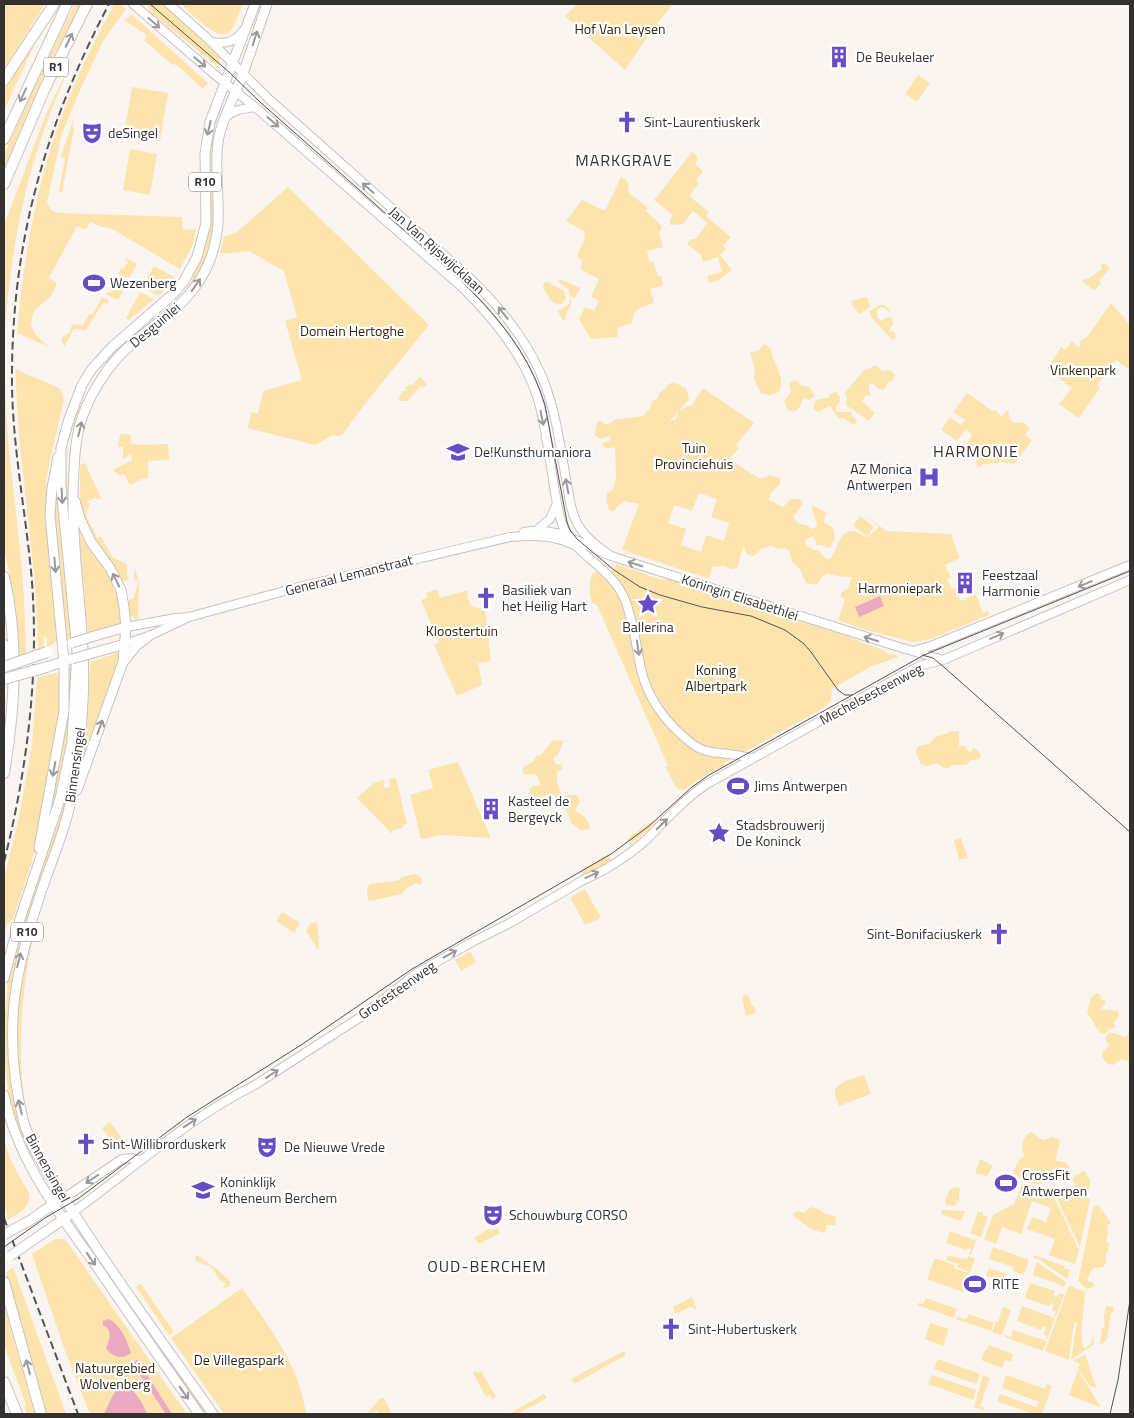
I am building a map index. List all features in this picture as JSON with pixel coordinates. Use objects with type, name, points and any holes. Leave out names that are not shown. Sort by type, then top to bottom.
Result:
[{"type":"highway","points":[[4,80],[54,4]]},
{"type":"highway","name":"R1","points":[[4,139],[67,4]]},
{"type":"highway","name":"R1","points":[[4,184],[45,88],[87,4]]},
{"type":"highway","points":[[4,127],[15,112]]},
{"type":"highway","points":[[4,577],[14,646],[9,681]]},
{"type":"highway","points":[[4,645],[9,681],[10,741],[4,773]]},
{"type":"highway","points":[[4,667],[54,650]]},
{"type":"highway","points":[[9,681],[47,667]]},
{"type":"highway","points":[[4,1282],[41,1414]]},
{"type":"highway","points":[[4,1382],[17,1414]]},
{"type":"main road","name":"Jan Van Rijswijcklaan","points":[[133,4],[255,107],[463,288],[491,317],[522,365],[537,395],[562,523],[568,536],[614,580],[624,596],[635,630],[643,678],[652,700],[663,716],[692,744],[700,749],[752,759]]},
{"type":"main road","name":"Jan Van Rijswijcklaan","points":[[169,4],[270,100],[470,278],[495,304],[514,328],[536,365],[546,387],[556,424],[572,510],[578,525],[591,540],[611,556]]},
{"type":"main road","name":"Desguinlei","points":[[74,653],[72,583],[63,515],[61,448],[75,400],[91,370],[112,347],[173,294],[184,281],[197,257],[206,223],[205,154],[210,122],[256,4]]},
{"type":"main road","name":"Desguinlei","points":[[74,653],[74,548],[72,518],[74,466],[79,428],[86,408],[96,389],[120,356],[187,297],[198,283],[212,256],[218,226],[218,142],[224,120],[267,4]]},
{"type":"main road","points":[[211,42],[230,42],[238,37],[246,28]]},
{"type":"main road","points":[[224,120],[229,114],[236,111],[255,107]]},
{"type":"main road","points":[[61,448],[55,466],[50,515],[54,650],[74,653]]},
{"type":"main road","points":[[69,809],[123,662],[126,627],[121,590],[110,568],[92,542],[81,521],[73,495]]},
{"type":"main road","points":[[536,530],[550,520],[558,502]]},
{"type":"main road","points":[[553,538],[568,536],[576,530],[578,525]]},
{"type":"main road","name":"Generaal Lemanstraat","points":[[74,653],[91,637],[126,627],[188,617],[299,587],[536,530],[552,531],[568,536]]},
{"type":"main road","name":"Generaal Lemanstraat","points":[[510,537],[534,536],[553,538],[568,542],[580,549]]},
{"type":"main road","name":"Koningin Elisabethlei","points":[[568,536],[611,556],[943,660]]},
{"type":"main road","name":"Mechelsesteenweg","points":[[911,651],[931,646],[1130,565]]},
{"type":"main road","name":"Mechelsesteenweg","points":[[679,807],[700,789],[919,666],[943,660],[1130,580]]},
{"type":"main road","name":"Generaal Lemanstraat","points":[[54,650],[93,653],[149,636],[180,623],[188,617]]},
{"type":"main road","points":[[123,662],[132,650],[149,636]]},
{"type":"main road","points":[[911,651],[919,666]]},
{"type":"main road","points":[[47,667],[74,653]]},
{"type":"main road","points":[[32,882],[64,711],[64,677],[74,653]]},
{"type":"main road","name":"Binnensingel","points":[[74,653],[81,721],[69,809],[29,926],[15,979],[11,999],[9,1034],[14,1077],[24,1124],[40,1159],[116,1276],[213,1414]]},
{"type":"main road","name":"Binnensingel","points":[[4,978],[14,937],[60,799],[67,768],[75,712],[74,653]]},
{"type":"main road","points":[[47,667],[57,670],[64,677]]},
{"type":"main road","name":"Grotesteenweg","points":[[73,1212],[182,1128],[255,1085],[359,1018],[425,969],[598,873],[632,851],[679,807]]},
{"type":"main road","points":[[14,1077],[13,1057],[16,1048]]},
{"type":"main road","name":"Binnensingel","points":[[4,1095],[11,1124],[29,1164],[53,1204],[199,1414]]},
{"type":"main road","points":[[8,1233],[122,1159],[132,1158],[140,1161]]},
{"type":"main road","points":[[29,1164],[40,1159]]},
{"type":"main road","points":[[7,1259],[73,1212]]},
{"type":"green space","points":[[4,4],[45,4],[4,69]]},
{"type":"green space","points":[[75,4],[81,4],[44,75],[4,168],[4,156],[7,148]]},
{"type":"green space","points":[[114,4],[120,4],[126,9],[103,41],[62,133],[47,202],[52,211],[59,213],[182,217],[183,230],[196,229],[193,244],[180,269],[112,229],[90,222],[86,230],[77,226],[49,278],[57,283],[51,296],[35,310],[32,317],[31,324],[35,334],[49,347],[17,333],[28,244],[48,157],[57,128],[84,63]]},
{"type":"green space","points":[[148,4],[164,4],[221,55],[217,66],[149,11]]},
{"type":"green space","points":[[181,4],[243,4],[234,26],[229,32],[224,34],[211,30]]},
{"type":"green space","name":"Hof Van Leysen","points":[[577,4],[673,4],[649,34],[625,70],[565,16]]},
{"type":"green space","points":[[132,15],[208,83],[203,89],[177,65],[171,64],[144,40],[147,37],[145,34],[124,20]]},
{"type":"green space","points":[[40,32],[8,102],[4,112],[4,89]]},
{"type":"green space","points":[[75,54],[39,145],[29,179],[9,284],[5,327],[4,225],[46,114]]},
{"type":"green space","points":[[918,75],[930,83],[917,102],[905,94]]},
{"type":"green space","points":[[132,87],[168,93],[160,141],[124,135]]},
{"type":"green space","points":[[217,111],[220,112],[213,137],[211,163],[214,214],[213,238],[206,259],[195,279],[181,296],[191,282],[208,235],[211,142]]},
{"type":"green space","points":[[74,117],[74,129],[62,192],[59,191],[65,158],[61,157]]},
{"type":"green space","points":[[130,149],[157,154],[150,195],[123,190]]},
{"type":"green space","points":[[692,152],[698,157],[695,164],[703,171],[696,180],[699,183],[689,196],[709,212],[706,216],[731,237],[723,246],[726,249],[720,255],[732,270],[719,280],[709,283],[707,276],[722,272],[718,257],[703,262],[701,255],[687,244],[691,239],[696,239],[707,223],[693,211],[683,224],[670,225],[670,219],[673,215],[654,200]]},
{"type":"green space","points":[[621,177],[628,182],[629,193],[648,208],[646,211],[662,226],[659,234],[663,247],[647,251],[649,262],[653,261],[658,276],[661,276],[663,285],[650,289],[654,303],[636,311],[632,323],[617,328],[618,337],[591,339],[579,319],[585,307],[594,311],[599,301],[591,297],[599,279],[581,270],[582,261],[577,256],[585,238],[584,231],[566,221],[582,200],[605,211]]},
{"type":"green space","name":"Domein Hertoghe","points":[[288,187],[429,325],[343,434],[340,436],[333,435],[315,445],[248,428],[251,412],[258,414],[263,391],[302,380],[285,321],[297,317],[284,271],[249,251],[220,254],[224,237],[237,232]]},
{"type":"green space","points":[[126,258],[137,264],[130,277],[127,278],[118,274],[123,265],[123,269],[128,262],[126,260],[124,263]]},
{"type":"green space","points":[[1104,263],[1110,268],[1099,281],[1101,283],[1093,290],[1082,281],[1095,275],[1102,269],[1101,265]]},
{"type":"green space","points":[[154,266],[176,278],[159,296],[142,287]]},
{"type":"green space","points":[[115,279],[126,285],[118,300],[106,294],[109,289],[108,293],[110,293],[114,286],[112,285],[110,288]]},
{"type":"green space","points":[[560,279],[580,288],[575,298],[571,297],[568,289],[558,282]]},
{"type":"green space","points":[[548,282],[564,291],[566,298],[562,304],[552,302],[548,296],[543,287],[544,283]]},
{"type":"green space","points":[[140,292],[154,299],[129,320],[126,318]]},
{"type":"green space","points":[[181,296],[165,313],[147,329],[111,358],[130,339],[162,314]]},
{"type":"green space","points":[[102,297],[109,300],[107,304],[104,303],[101,306],[86,330],[74,329],[64,347],[61,338],[70,332],[72,324],[83,325],[89,314],[92,315]]},
{"type":"green space","points":[[571,297],[571,305],[565,317],[566,319],[563,321],[558,311],[568,305]]},
{"type":"green space","points":[[867,297],[870,307],[860,314],[853,307],[851,301]]},
{"type":"green space","name":"Vinkenpark","points":[[1111,303],[1130,325],[1130,370],[1116,360],[1097,385],[1100,388],[1079,418],[1059,404],[1072,388],[1047,369],[1061,347],[1065,350],[1072,341],[1079,348],[1081,340],[1087,337]]},
{"type":"green space","points":[[880,305],[885,305],[890,310],[889,312],[883,307],[879,308],[877,310],[877,317],[881,321],[888,317],[892,318],[893,325],[889,330],[895,333],[896,337],[892,340],[871,317],[869,311]]},
{"type":"green space","points":[[764,344],[771,351],[781,380],[779,392],[771,395],[761,394],[754,379],[755,369],[750,353],[759,350]]},
{"type":"green space","points":[[4,363],[8,434],[24,602],[26,653],[20,655],[16,608],[4,549]]},
{"type":"green space","points":[[876,365],[882,371],[890,370],[895,375],[892,381],[888,382],[884,390],[877,388],[872,383],[869,385],[871,396],[866,395],[862,401],[875,413],[869,421],[846,405],[847,396],[844,394],[863,371]]},
{"type":"green space","points":[[15,369],[61,389],[64,399],[46,479],[57,639],[54,644],[47,647],[47,637],[44,637],[43,647],[38,649],[35,583],[19,436]]},
{"type":"green space","points":[[420,376],[427,385],[423,388],[421,386],[407,401],[398,399],[404,390],[408,392],[405,388],[410,384],[413,385]]},
{"type":"green space","points":[[794,380],[802,386],[809,387],[815,396],[809,400],[804,398],[797,410],[788,411],[784,401],[791,392],[789,383]]},
{"type":"green space","points":[[673,382],[686,388],[689,399],[680,410],[692,405],[703,388],[754,423],[736,445],[739,448],[730,458],[745,470],[761,479],[770,475],[780,478],[780,484],[770,494],[769,500],[783,507],[791,499],[800,499],[803,504],[793,517],[799,524],[806,525],[812,529],[817,527],[812,511],[813,505],[826,512],[824,522],[833,528],[835,536],[831,547],[816,545],[813,536],[806,539],[805,543],[809,547],[819,551],[825,558],[829,559],[842,536],[846,533],[855,531],[868,537],[879,527],[863,513],[886,531],[951,534],[960,558],[945,565],[951,577],[947,579],[952,589],[956,588],[960,601],[976,594],[983,613],[988,611],[989,615],[931,639],[913,642],[866,630],[838,620],[845,599],[841,597],[841,593],[848,588],[852,577],[836,576],[828,573],[823,576],[817,585],[806,583],[799,568],[792,562],[789,551],[785,548],[778,549],[771,546],[761,549],[754,556],[746,554],[743,548],[737,568],[731,569],[722,565],[719,567],[713,566],[709,579],[622,550],[639,504],[625,501],[614,511],[610,511],[606,502],[607,493],[613,489],[616,479],[615,449],[614,447],[607,449],[601,444],[611,440],[609,436],[600,439],[595,435],[597,421],[605,424],[611,423],[614,420],[643,416],[650,408],[652,401]],"holes":[[[679,411],[676,419],[669,422]],[[699,493],[717,499],[711,517],[729,523],[724,541],[706,535],[701,552],[681,545],[686,529],[668,523],[674,505],[692,511]]]},
{"type":"green space","points":[[836,392],[840,397],[839,404],[836,406],[837,412],[852,412],[851,415],[857,420],[854,425],[843,418],[839,419],[830,406],[819,412],[813,409],[815,402],[819,399],[828,398],[830,394]]},
{"type":"green space","points":[[967,393],[991,410],[997,411],[1001,417],[1007,410],[1009,411],[1009,417],[1012,421],[1016,423],[1022,422],[1030,428],[1025,435],[1032,440],[1014,465],[1009,462],[1007,464],[1003,462],[983,463],[981,467],[977,466],[977,457],[966,447],[972,434],[966,429],[957,441],[941,430],[950,417],[961,425],[965,420],[953,412]]},
{"type":"green space","points":[[78,406],[80,407],[70,438],[75,418]]},
{"type":"green space","points":[[120,434],[131,435],[130,444],[168,444],[169,460],[148,461],[149,478],[130,485],[124,474],[120,476],[113,470],[132,460],[131,454],[123,459],[123,447],[118,447]]},
{"type":"green space","points":[[67,462],[69,501],[64,502],[65,477]]},
{"type":"green space","points":[[85,463],[102,500],[95,498],[87,502],[90,504],[86,515],[97,538],[101,536],[112,557],[127,564],[127,576],[129,578],[127,581],[121,581],[110,561],[94,541],[82,514],[80,465]]},
{"type":"green space","points":[[55,498],[59,500],[72,639],[65,641],[54,524]]},
{"type":"green space","points":[[860,516],[874,527],[867,536],[853,526]]},
{"type":"green space","points":[[78,522],[115,584],[119,597],[122,623],[88,633]]},
{"type":"green space","name":"Koning Albertpark","points":[[616,564],[660,579],[672,579],[749,604],[765,607],[823,628],[826,626],[898,657],[870,667],[832,689],[831,700],[824,708],[724,763],[724,765],[684,790],[677,789],[665,767],[668,766],[597,605],[592,603],[590,596],[592,574],[597,572],[605,574],[609,578]]},
{"type":"green space","points":[[134,567],[139,581],[138,621],[130,615],[128,607],[129,600],[134,598],[138,582],[137,580],[134,581]]},
{"type":"green space","name":"Kloostertuin","points":[[437,589],[440,598],[468,590],[467,598],[472,607],[485,609],[491,661],[478,663],[482,685],[457,696],[434,645],[439,642],[421,600],[428,597],[426,593]]},
{"type":"green space","points":[[116,653],[120,657],[84,760],[81,760],[87,725],[90,662]]},
{"type":"green space","points":[[72,667],[67,739],[55,802],[51,811],[68,668]]},
{"type":"green space","points":[[56,673],[60,678],[61,713],[39,840],[13,919],[7,925],[4,935],[4,878],[19,817],[32,745],[37,677]]},
{"type":"green space","points":[[951,731],[959,732],[959,746],[965,746],[971,752],[974,748],[977,750],[981,756],[979,759],[971,760],[966,765],[952,765],[947,769],[937,764],[927,766],[921,764],[916,749],[919,746],[929,744],[935,737]]},
{"type":"green space","points":[[553,740],[564,741],[558,755],[553,758],[556,765],[560,764],[562,766],[562,769],[557,772],[559,787],[563,795],[577,795],[580,802],[575,810],[586,818],[590,829],[581,830],[572,824],[566,810],[560,807],[558,799],[552,794],[546,795],[543,800],[549,806],[546,810],[542,809],[535,802],[529,789],[533,786],[541,785],[534,774],[524,775],[523,767],[533,762],[537,755],[541,755]]},
{"type":"green space","points":[[458,762],[491,838],[442,835],[421,839],[410,795],[433,788],[428,770]]},
{"type":"green space","points":[[396,778],[407,824],[403,825],[403,828],[393,830],[392,834],[357,798],[374,783],[384,780],[384,788],[390,787],[389,779]]},
{"type":"green space","points":[[66,790],[69,791],[35,928],[22,1016],[21,1060],[25,1107],[35,1157],[33,1159],[25,1146],[14,1115],[7,1081],[4,1029],[7,981],[12,956]]},
{"type":"green space","points":[[652,821],[655,825],[631,844],[627,839]]},
{"type":"green space","points":[[961,838],[968,858],[959,860],[954,840]]},
{"type":"green space","points":[[608,854],[612,861],[584,877],[581,871]]},
{"type":"green space","points":[[414,874],[421,877],[422,883],[420,885],[416,883],[407,888],[402,894],[371,901],[368,900],[367,888],[370,884],[396,881]]},
{"type":"green space","points":[[585,889],[601,918],[585,925],[571,899],[572,896]]},
{"type":"green space","points":[[282,912],[300,923],[294,933],[276,921]]},
{"type":"green space","points":[[317,922],[318,950],[306,931],[311,923]]},
{"type":"green space","points":[[470,951],[476,962],[461,971],[455,960]]},
{"type":"green space","points":[[1097,993],[1101,995],[1101,1000],[1104,1000],[1106,1003],[1101,1009],[1118,1011],[1119,1016],[1114,1022],[1115,1028],[1109,1029],[1105,1034],[1100,1033],[1087,1013],[1091,997]]},
{"type":"green space","points":[[746,994],[756,1013],[746,1016],[742,997]]},
{"type":"green space","points":[[1130,1031],[1130,1066],[1128,1061],[1122,1059],[1113,1065],[1108,1064],[1102,1057],[1103,1051],[1109,1046],[1105,1039],[1108,1033],[1125,1037]]},
{"type":"green space","points":[[864,1075],[871,1094],[839,1106],[835,1094],[838,1086]]},
{"type":"green space","points":[[110,1122],[128,1146],[120,1152],[102,1128]]},
{"type":"green space","points":[[1031,1132],[1043,1140],[1052,1137],[1060,1140],[1057,1161],[1065,1162],[1069,1166],[1069,1171],[1064,1178],[1054,1179],[1049,1183],[1036,1184],[1023,1180],[1013,1172],[1018,1161],[1024,1156],[1023,1140]]},
{"type":"green space","points":[[4,1141],[12,1163],[29,1193],[27,1206],[8,1220],[4,1204]]},
{"type":"green space","points":[[980,1159],[993,1166],[987,1176],[975,1173]]},
{"type":"green space","points":[[1082,1171],[1085,1172],[1090,1180],[1089,1193],[1083,1194],[1074,1189],[1075,1184],[1072,1180]]},
{"type":"green space","points":[[1022,1184],[1050,1189],[1079,1250],[1075,1264],[1049,1255],[1055,1239],[1027,1229],[1032,1217],[1046,1222],[1051,1208],[1032,1201],[1021,1234],[1002,1227],[996,1244],[984,1239],[993,1215],[1014,1204]]},
{"type":"green space","points":[[960,1188],[959,1200],[955,1206],[946,1205],[945,1201],[950,1189]]},
{"type":"green space","points":[[1054,1190],[1090,1199],[1080,1247],[1054,1192]]},
{"type":"green space","points":[[1096,1205],[1099,1206],[1111,1223],[1107,1226],[1106,1242],[1109,1244],[1106,1253],[1106,1263],[1103,1267],[1093,1268],[1087,1279],[1093,1282],[1094,1285],[1087,1289],[1079,1282],[1079,1277],[1093,1208]]},
{"type":"green space","points":[[811,1207],[835,1216],[836,1225],[827,1225],[825,1233],[820,1232],[811,1229],[794,1216],[793,1213],[799,1211],[803,1213]]},
{"type":"green space","points":[[942,1210],[965,1211],[961,1221],[941,1214]]},
{"type":"green space","points":[[978,1212],[983,1212],[983,1215],[988,1217],[981,1237],[970,1233]]},
{"type":"green space","points":[[489,1228],[491,1231],[498,1228],[500,1233],[479,1244],[474,1238]]},
{"type":"green space","points":[[77,1230],[208,1414],[204,1414]]},
{"type":"green space","points":[[950,1231],[976,1241],[971,1255],[969,1254],[971,1249],[968,1248],[966,1250],[946,1243]]},
{"type":"green space","name":"Natuurgebied Wolvenberg","points":[[55,1239],[63,1239],[67,1242],[187,1414],[90,1414],[64,1348],[32,1254]]},
{"type":"green space","points":[[993,1247],[1029,1260],[1024,1275],[1013,1271],[1013,1267],[989,1259]]},
{"type":"green space","points":[[197,1255],[230,1281],[230,1286],[224,1288],[226,1285],[211,1267],[196,1261],[195,1257]]},
{"type":"green space","points":[[948,1255],[967,1260],[968,1256],[975,1259],[970,1272],[957,1267],[958,1264],[946,1260]]},
{"type":"green space","points":[[1034,1255],[1065,1266],[1064,1268],[1070,1270],[1067,1279],[1033,1257]]},
{"type":"green space","points":[[935,1258],[954,1265],[954,1268],[970,1274],[963,1292],[927,1279]]},
{"type":"green space","points":[[1037,1262],[1066,1282],[1064,1287],[1033,1275]]},
{"type":"green space","points":[[13,1267],[66,1414],[47,1414],[6,1275]]},
{"type":"green space","points":[[989,1268],[1007,1274],[1004,1283],[986,1276]]},
{"type":"green space","points":[[1030,1283],[1055,1291],[1053,1295],[1057,1297],[1059,1293],[1064,1295],[1056,1316],[1054,1316],[1056,1311],[1052,1311],[1054,1304],[1051,1303],[1049,1306],[1025,1298]]},
{"type":"green space","points":[[141,1284],[174,1332],[169,1335],[136,1287]]},
{"type":"green space","points":[[1069,1285],[1085,1292],[1082,1328],[1084,1349],[1091,1344],[1094,1338],[1093,1345],[1071,1360],[1077,1322],[1074,1323],[1069,1360],[1045,1351]]},
{"type":"green space","name":"De Villegaspark","points":[[242,1288],[273,1332],[290,1363],[303,1396],[306,1414],[224,1414],[171,1338]]},
{"type":"green space","points":[[692,1297],[697,1310],[690,1307],[675,1314],[673,1307]]},
{"type":"green space","points":[[926,1298],[957,1309],[954,1318],[917,1305],[918,1303],[923,1304]]},
{"type":"green space","points":[[4,1306],[35,1414],[27,1414],[24,1407],[26,1405],[4,1345]]},
{"type":"green space","points":[[1022,1306],[1055,1318],[1047,1339],[1047,1335],[1043,1335],[1046,1328],[1042,1326],[1041,1330],[1017,1321]]},
{"type":"green space","points":[[1106,1306],[1114,1307],[1113,1313],[1111,1313],[1107,1340],[1100,1345],[1102,1328],[1104,1328],[1105,1322],[1103,1321]]},
{"type":"green space","points":[[1003,1307],[1011,1310],[1002,1335],[992,1332]]},
{"type":"green space","points":[[969,1314],[994,1323],[991,1331],[956,1319],[957,1316],[966,1320]]},
{"type":"green space","points":[[930,1323],[949,1329],[943,1346],[925,1339]]},
{"type":"green space","points":[[1013,1330],[1047,1341],[1043,1351],[1005,1337],[1005,1335],[1011,1337]]},
{"type":"green space","points":[[989,1345],[1013,1354],[1011,1362],[1005,1360],[1002,1368],[981,1360]]},
{"type":"green space","points":[[624,1351],[626,1355],[574,1384],[571,1379]]},
{"type":"green space","points":[[1085,1354],[1096,1387],[1090,1386],[1078,1368],[1080,1364],[1073,1361]]},
{"type":"green space","points":[[938,1359],[980,1374],[976,1384],[934,1369]]},
{"type":"green space","points":[[1078,1370],[1100,1406],[1099,1407],[1069,1395]]},
{"type":"green space","points":[[476,1371],[478,1373],[481,1371],[496,1397],[492,1399],[490,1395],[486,1397],[473,1373]]},
{"type":"green space","points":[[932,1375],[976,1390],[973,1400],[928,1384]]},
{"type":"green space","points":[[983,1375],[990,1378],[980,1406],[985,1408],[984,1411],[974,1407]]},
{"type":"green space","points":[[1006,1375],[1045,1389],[1047,1384],[1052,1386],[1042,1414],[1032,1414],[997,1401],[1000,1394],[1036,1407],[1039,1402],[1002,1388]]},
{"type":"green space","points":[[544,1394],[547,1398],[518,1414],[509,1414]]},
{"type":"green space","points":[[380,1398],[384,1398],[392,1414],[380,1414],[377,1411],[367,1414]]},
{"type":"shaded area","points":[[880,596],[884,606],[859,617],[855,607]]},
{"type":"shaded area","points":[[109,1319],[117,1325],[128,1343],[131,1353],[128,1355],[117,1356],[111,1354],[106,1348],[110,1335],[103,1325],[103,1321]]},
{"type":"shaded area","points":[[137,1359],[172,1414],[166,1414],[135,1368],[126,1377],[124,1384],[138,1397],[147,1414],[104,1414],[123,1377]]},
{"type":"tram line","points":[[150,4],[229,72],[260,102],[463,283],[503,327],[520,351],[534,377],[545,405],[567,522],[577,539],[614,570],[640,587],[702,607],[751,616],[785,630],[803,643],[811,652],[838,690],[845,695],[853,695]]},
{"type":"tram line","points":[[4,1247],[45,1218],[79,1198],[187,1117],[301,1045],[412,969],[611,854],[649,826],[692,787],[709,775],[924,655],[1130,571]]},
{"type":"tram line","points":[[922,655],[933,658],[945,668],[1130,832]]},
{"type":"tram line","points":[[1110,1414],[1118,1380],[1130,1300]]},
{"type":"railway","points":[[4,862],[25,758],[34,652],[32,582],[16,450],[12,398],[14,321],[19,273],[27,227],[51,136],[87,48],[109,4]]},
{"type":"railway","points":[[4,1218],[78,1414]]},
{"type":"place","name":"De Beukelaer","points":[[839,57]]},
{"type":"place","name":"Sint-Laurentiuskerk","points":[[627,122]]},
{"type":"place","name":"deSingel","points":[[92,133]]},
{"type":"place","name":"Wezenberg","points":[[94,283]]},
{"type":"place","name":"De!Kunsthumaniora","points":[[458,452]]},
{"type":"place","name":"AZ Monica Antwerpen","points":[[929,477]]},
{"type":"place","name":"Feestzaal Harmonie","points":[[965,583]]},
{"type":"place","name":"Basiliek van het Heilig Hart","points":[[486,598]]},
{"type":"place","name":"Ballerina","points":[[648,604]]},
{"type":"place","name":"Jims Antwerpen","points":[[738,786]]},
{"type":"place","name":"Kasteel de Bergeyck","points":[[491,809]]},
{"type":"place","name":"Stadsbrouwerij De Koninck","points":[[719,833]]},
{"type":"place","name":"Sint-Bonifaciuskerk","points":[[999,934]]},
{"type":"place","name":"Sint-Willibrorduskerk","points":[[86,1144]]},
{"type":"place","name":"De Nieuwe Vrede","points":[[267,1147]]},
{"type":"place","name":"CrossFit Antwerpen","points":[[1006,1183]]},
{"type":"place","name":"Koninklijk Atheneum Berchem","points":[[203,1190]]},
{"type":"place","name":"Schouwburg CORSO","points":[[493,1215]]},
{"type":"place","name":"RITE","points":[[975,1284]]},
{"type":"place","name":"Sint-Hubertuskerk","points":[[671,1329]]},
{"type":"district","name":"MARKGRAVE","points":[[624,160]]},
{"type":"district","name":"HARMONIE","points":[[976,451]]},
{"type":"district","name":"OUD-BERCHEM","points":[[487,1266]]},
{"type":"park label","name":"Tuin Provinciehuis","points":[[694,456]]},
{"type":"park label","name":"Harmoniepark","points":[[900,588]]}]
